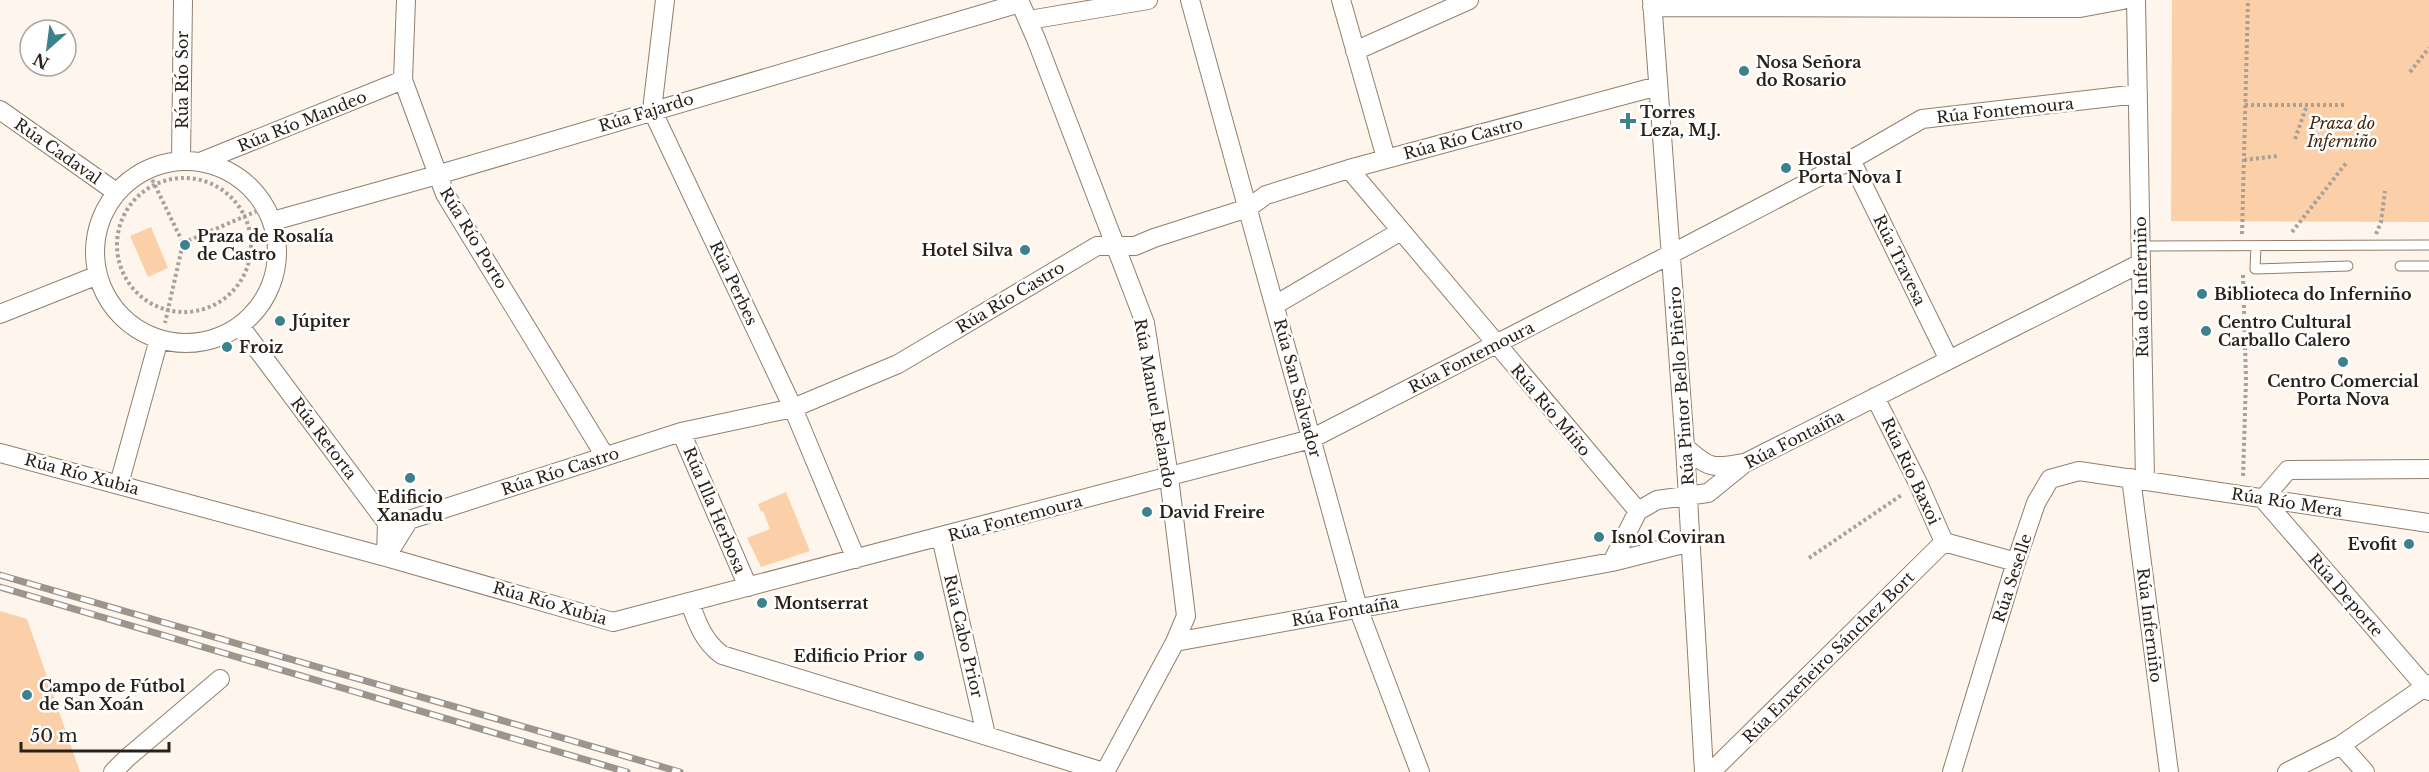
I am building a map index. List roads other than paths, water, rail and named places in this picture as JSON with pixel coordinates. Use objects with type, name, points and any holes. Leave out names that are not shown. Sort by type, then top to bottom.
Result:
[{"type":"street","name":"Rúa Río Sor","points":[[182,160],[183,0]]},
{"type":"street","name":"Rúa Río Porto","points":[[406,0],[403,80],[445,194],[605,456]]},
{"type":"street","points":[[652,110],[665,0]]},
{"type":"street","points":[[1029,20],[1148,0]]},
{"type":"street","name":"Rúa San Salvador","points":[[1190,0],[1358,608],[1420,772]]},
{"type":"street","points":[[1341,0],[1386,158]]},
{"type":"street","points":[[1356,51],[1469,0]]},
{"type":"street","points":[[1652,3],[2080,8],[2123,0]]},
{"type":"street","points":[[2136,0],[2138,94]]},
{"type":"street","name":"Rúa Fajardo","points":[[273,221],[437,175],[1019,2]]},
{"type":"street","name":"Rúa Manuel Belando","points":[[1019,2],[1029,20],[1144,323],[1169,477],[1186,616],[1175,642],[1104,772]]},
{"type":"street","name":"Rúa Pintor Bello Piñeiro","points":[[1652,3],[1685,447],[1704,772]]},
{"type":"street","name":"Rúa Río Mandeo","points":[[201,162],[403,80]]},
{"type":"street","name":"Rúa Río Castro","points":[[386,556],[409,520],[681,432],[793,408],[898,364],[1097,246],[1135,246],[1248,208],[1266,195],[1349,169],[1658,86]]},
{"type":"street","name":"Rúa Fontemoura","points":[[690,603],[1311,439],[1851,160],[1922,119],[2138,94]]},
{"type":"street","name":"Rúa do Inferniño","points":[[2138,94],[2141,255],[2138,479]]},
{"type":"street","name":"Rúa Cadaval","points":[[0,110],[116,192]]},
{"type":"street","name":"Rúa Perbes","points":[[652,110],[793,408],[856,559]]},
{"type":"street","points":[[182,160],[201,162],[219,167],[237,176],[252,188],[266,207],[273,221],[278,244],[277,268],[270,290],[257,310],[240,326],[215,339],[187,343],[162,333],[131,325],[110,303],[98,275],[95,253],[97,231],[104,211],[116,192],[131,179],[151,176],[182,160]]},
{"type":"street","name":"Rúa Travesa","points":[[1851,160],[1948,360]]},
{"type":"street","name":"Rúa Río Miño","points":[[1349,169],[1638,512]]},
{"type":"street","points":[[1275,305],[1401,231]]},
{"type":"street","name":"Rúa Fontaíña","points":[[1638,512],[1657,500],[1708,493],[1744,463],[1948,360],[2141,255]]},
{"type":"street","points":[[0,314],[98,275]]},
{"type":"street","name":"Rúa Retorta","points":[[240,326],[387,523],[386,556]]},
{"type":"street","points":[[119,484],[162,333]]},
{"type":"street","name":"Rúa Río Baxoi","points":[[1875,397],[1918,483],[1944,542],[2016,562]]},
{"type":"street","name":"Rúa Illa Herbosa","points":[[681,432],[748,588]]},
{"type":"street","points":[[1685,447],[1705,464],[1720,468],[1744,463]]},
{"type":"street","name":"Rúa Río Xubia","points":[[0,453],[386,556],[613,622],[690,603]]},
{"type":"street","points":[[2254,497],[2289,470],[2429,469]]},
{"type":"street","name":"Rúa Seselle","points":[[1952,772],[2016,562],[2036,503],[2050,479],[2079,471],[2138,479]]},
{"type":"street","name":"Rúa Río Mera","points":[[2138,479],[2429,523]]},
{"type":"street","name":"Rúa Inferniño","points":[[2138,479],[2169,772]]},
{"type":"street","name":"Rúa Deporte","points":[[2254,497],[2428,687]]},
{"type":"street","points":[[1612,562],[1638,512]]},
{"type":"street","name":"Rúa Cabo Prior","points":[[941,537],[986,735]]},
{"type":"street","name":"Rúa Fontaíña","points":[[1175,642],[1612,562],[1691,542]]},
{"type":"street","name":"Rúa Enxeñeiro Sánchez Bort","points":[[1712,772],[1944,542]]},
{"type":"street","points":[[690,603],[697,623],[710,646],[722,655],[1104,772]]},
{"type":"street","points":[[113,772],[126,758],[220,679]]},
{"type":"street","points":[[2287,772],[2341,745],[2428,687]]},
{"type":"street","points":[[2341,745],[2365,772]]},
{"type":"lane","points":[[2141,255],[2242,246],[2429,245]]},
{"type":"lane","points":[[2256,246],[2255,269],[2348,266]]},
{"type":"lane","points":[[2400,266],[2429,266]]},
{"type":"railway","points":[[0,575],[680,772]]},
{"type":"railway","points":[[0,587],[627,772]]},
{"type":"place","name":"Nosa Señora do Rosario","points":[[1744,71]]},
{"type":"place","name":"Torres Leza, M.J.","points":[[1628,121]]},
{"type":"place","name":"Hostal Porta Nova I","points":[[1786,168]]},
{"type":"place","name":"Praza de Rosalía de Castro","points":[[185,245]]},
{"type":"place","name":"Hotel Silva","points":[[1025,250]]},
{"type":"place","name":"Biblioteca do Inferniño","points":[[2202,294]]},
{"type":"place","name":"Júpiter","points":[[280,321]]},
{"type":"place","name":"Centro Cultural Carballo Calero","points":[[2206,331]]},
{"type":"place","name":"Froiz","points":[[227,347]]},
{"type":"place","name":"Centro Comercial Porta Nova","points":[[2343,362]]},
{"type":"place","name":"Edificio Xanadu","points":[[410,478]]},
{"type":"place","name":"David Freire","points":[[1147,512]]},
{"type":"place","name":"Isnol Coviran","points":[[1599,537]]},
{"type":"place","name":"Evofit","points":[[2409,544]]},
{"type":"place","name":"Montserrat","points":[[762,603]]},
{"type":"place","name":"Edificio Prior","points":[[919,656]]},
{"type":"place","name":"Campo de Fútbol de San Xoán","points":[[27,695]]},
{"type":"park label","name":"Praza do Inferniño","points":[[2342,132]]}]
